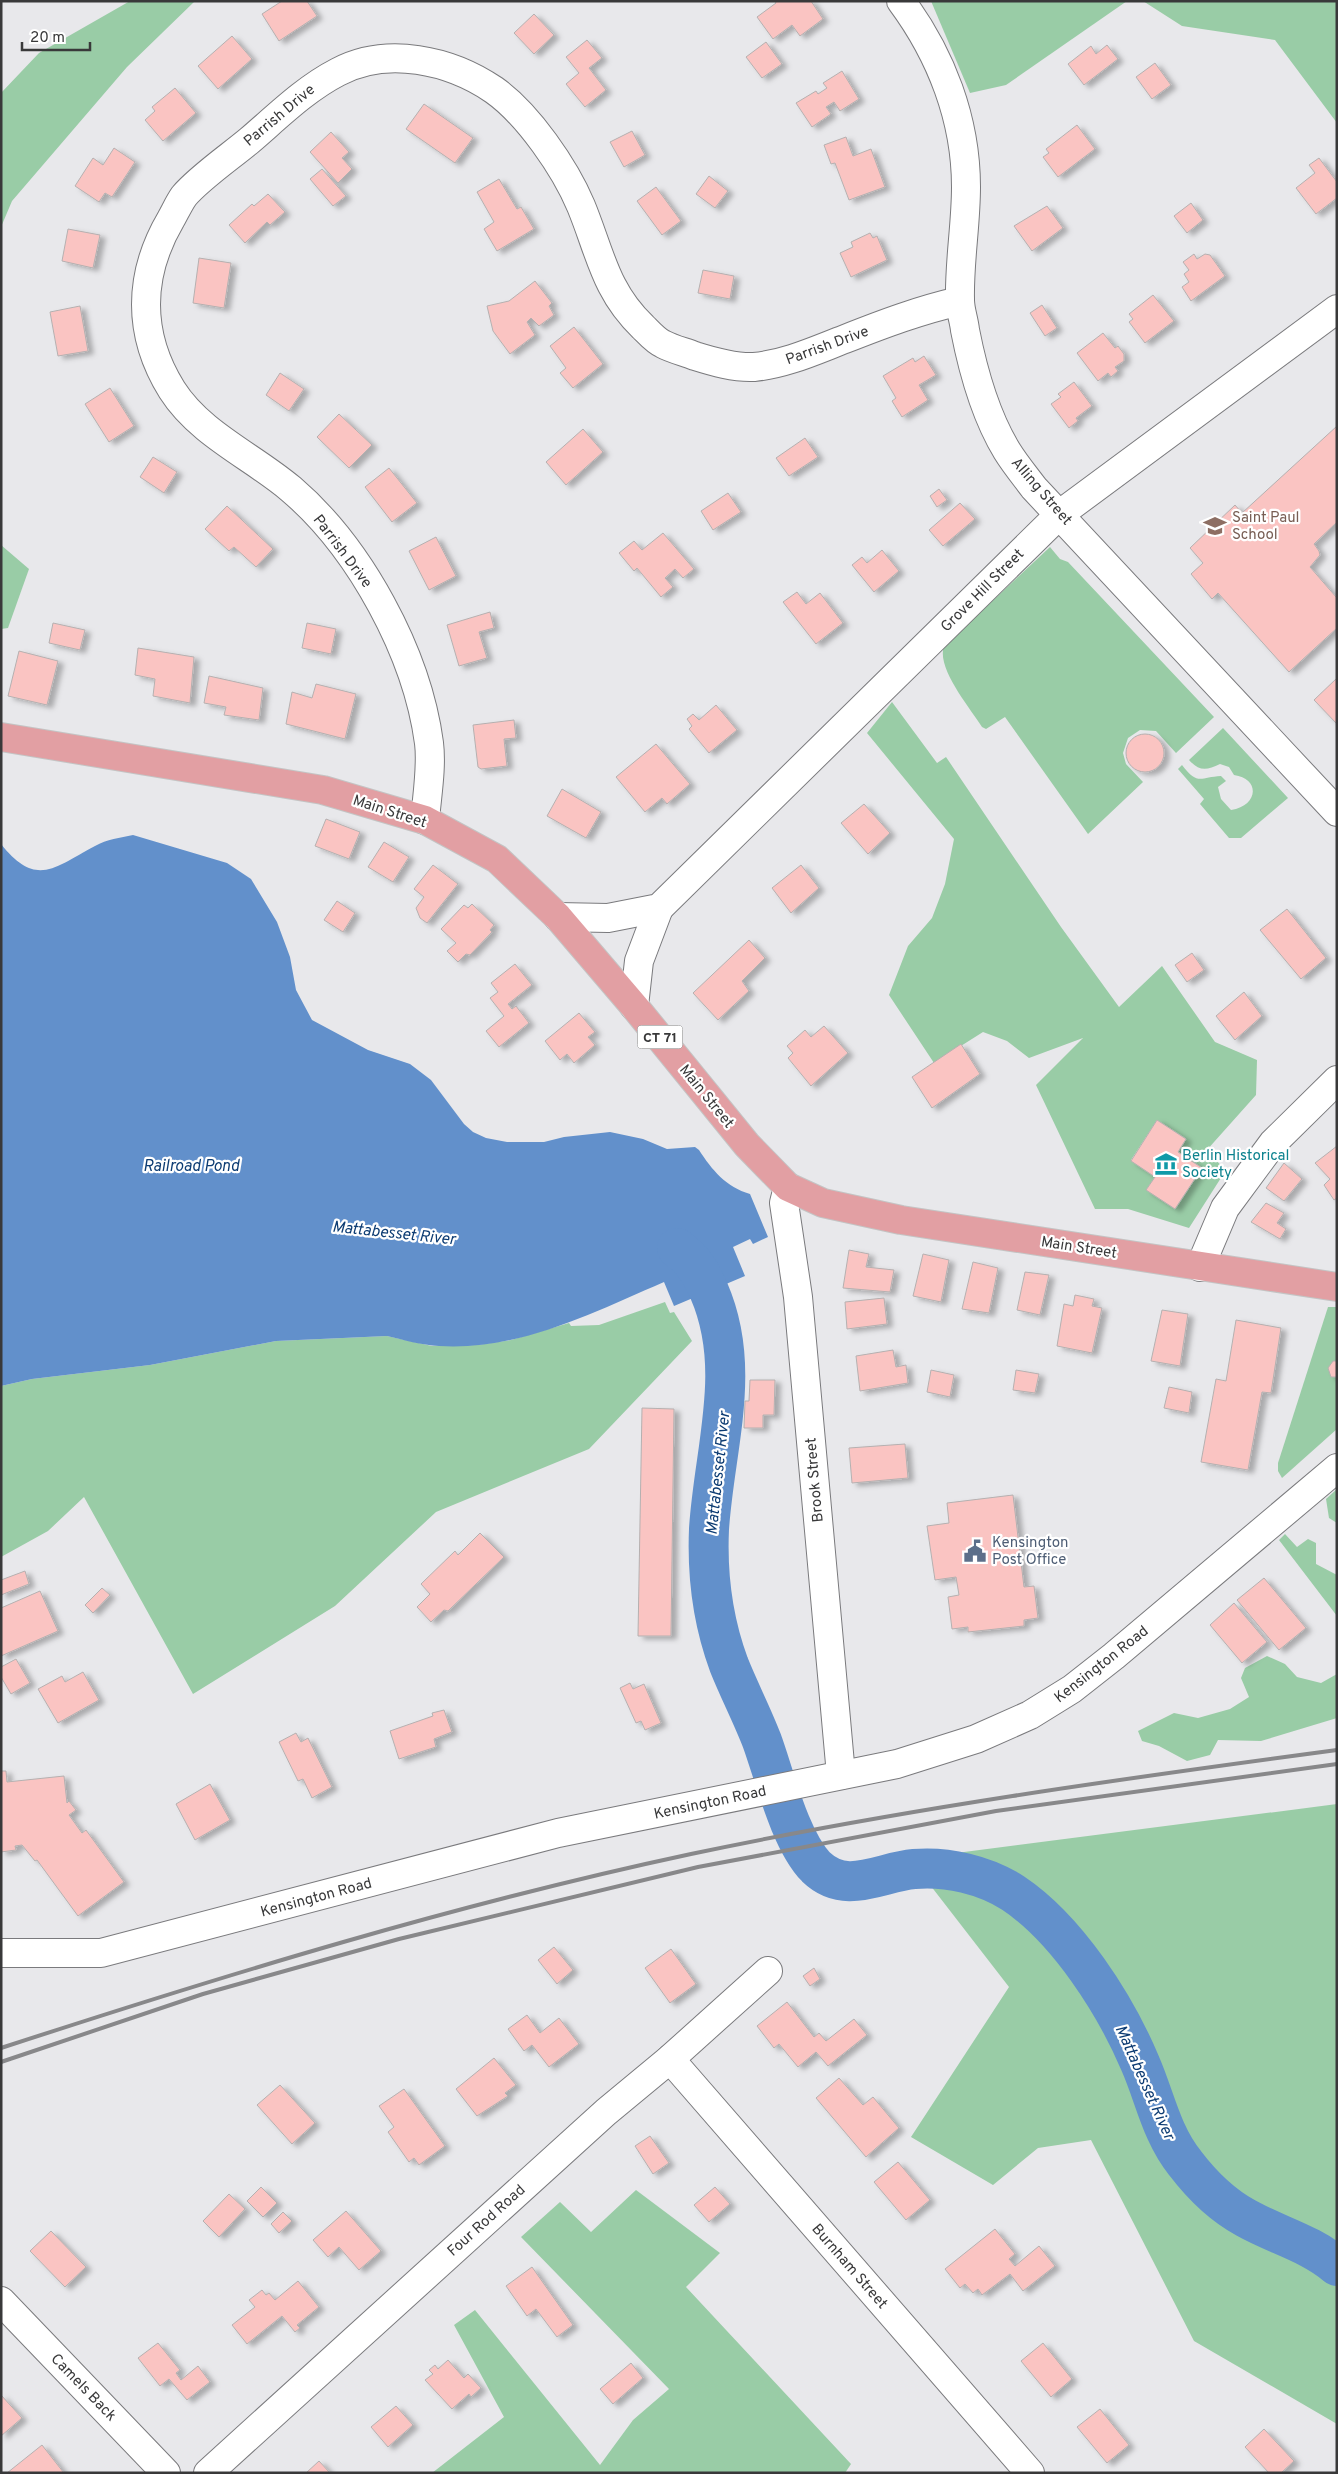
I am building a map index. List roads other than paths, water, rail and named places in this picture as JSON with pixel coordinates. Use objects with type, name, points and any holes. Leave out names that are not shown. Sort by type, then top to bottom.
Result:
[{"type":"main road","name":"Main Street","points":[[1,737],[323,790],[424,820],[497,860],[558,917],[634,1006],[746,1145],[788,1187],[823,1203],[901,1220],[1337,1287]]},
{"type":"street","name":"Alling Street","points":[[901,1],[921,30],[936,58],[951,95],[962,139],[966,185],[960,301],[970,353],[982,395],[1003,443],[1034,488],[1337,812]]},
{"type":"street","name":"Parrish Drive","points":[[424,820],[430,747],[421,700],[404,652],[378,600],[352,559],[325,523],[291,489],[206,428],[174,393],[154,356],[145,319],[148,272],[162,234],[184,197],[316,83],[348,66],[386,59],[426,60],[468,73],[498,93],[532,128],[562,168],[580,206],[603,270],[628,312],[660,344],[715,362],[752,367],[792,360],[926,309],[960,301]]},
{"type":"street","name":"Grove Hill Street","points":[[634,1006],[639,961],[659,908],[1060,514],[1337,309]]},
{"type":"street","points":[[558,917],[608,918],[659,908]]},
{"type":"street","points":[[1200,1267],[1224,1208],[1273,1144],[1337,1080]]},
{"type":"street","name":"Brook Street","points":[[788,1187],[784,1203],[798,1305],[842,1775]]},
{"type":"street","name":"Kensington Road","points":[[1,1953],[101,1953],[558,1833],[897,1764],[951,1748],[1030,1715],[1072,1689],[1114,1656],[1337,1468]]},
{"type":"street","name":"Four Rod Road","points":[[208,2473],[606,2112],[670,2059],[768,1972]]},
{"type":"street","name":"Burnham Street","points":[[670,2059],[1030,2473]]},
{"type":"street","name":"Camels Back","points":[[1,2301],[166,2473]]},
{"type":"water","name":"Railroad Pond","points":[[133,835],[227,863],[251,879],[277,922],[290,957],[296,990],[312,1020],[368,1050],[410,1064],[431,1080],[464,1124],[473,1132],[486,1138],[507,1142],[544,1142],[564,1137],[610,1132],[643,1139],[667,1149],[695,1147],[720,1177],[741,1191],[750,1194],[768,1237],[753,1244],[750,1239],[733,1247],[745,1276],[674,1306],[664,1282],[554,1328],[498,1342],[469,1346],[439,1346],[387,1336],[276,1341],[150,1365],[32,1379],[1,1386],[1,844],[13,858],[25,866],[35,870],[46,870],[56,867],[104,842]]},
{"type":"waterway","name":"Mattabesset River","points":[[677,1248],[692,1262],[706,1284],[719,1320],[724,1350],[724,1409],[709,1529],[710,1581],[715,1615],[729,1665],[762,1741],[791,1825],[807,1855],[816,1867],[827,1876],[839,1880],[864,1880],[901,1871],[927,1868],[965,1873],[1002,1887],[1033,1908],[1070,1947],[1103,1993],[1130,2040],[1170,2140],[1191,2171],[1212,2194],[1237,2213],[1316,2251],[1337,2266]]},
{"type":"railway","points":[[1,2048],[257,1967],[343,1942],[516,1895],[691,1854],[851,1823],[1012,1796],[1337,1750]]},
{"type":"railway","points":[[1,2062],[203,1994],[399,1939],[698,1867],[996,1811],[1337,1764]]},
{"type":"place","name":"Saint Paul School","points":[[1215,526]]},
{"type":"place","name":"Berlin Historical Society","points":[[1166,1164]]},
{"type":"place","name":"Kensington Post Office","points":[[975,1551]]}]
